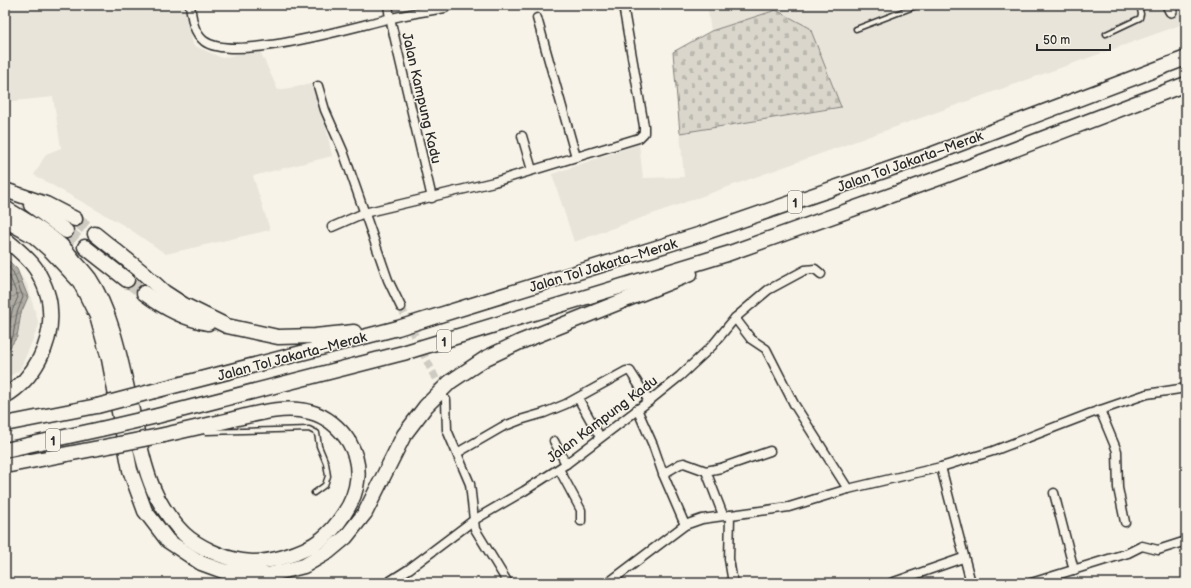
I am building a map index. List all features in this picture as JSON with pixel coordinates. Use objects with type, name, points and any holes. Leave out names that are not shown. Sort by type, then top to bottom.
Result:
[{"type":"highway","name":"Jalan Tol Jakarta–Merak","points":[[5,424],[97,406],[398,328],[706,233],[933,154],[1186,58]]},
{"type":"highway","name":"Jalan Tol Jakarta–Merak","points":[[5,450],[157,416],[403,353],[727,254],[942,177],[1186,84]]},
{"type":"highway","points":[[9,191],[46,204],[75,219]]},
{"type":"highway","points":[[9,191],[44,213],[66,231]]},
{"type":"highway","points":[[5,208],[43,231],[60,244],[89,278],[107,313],[116,347],[143,457],[155,492],[164,511],[185,535],[211,552],[242,561],[266,561],[286,556],[304,550],[321,540],[336,526],[352,503],[358,483],[358,468],[353,449],[344,435],[332,422],[311,412],[295,410],[270,411],[168,433],[109,446],[5,466]]},
{"type":"highway","points":[[5,220],[34,236],[51,251],[80,282],[93,309],[109,359],[130,470],[144,511],[168,541],[201,563],[223,571],[261,575],[276,574],[304,566],[328,552],[346,538],[365,513],[404,436],[426,406],[450,382],[486,358],[520,342],[698,270],[727,254]]},
{"type":"highway","points":[[95,234],[141,271],[164,292],[184,305],[227,326]]},
{"type":"highway","points":[[5,239],[22,253],[35,268],[43,281],[48,296],[50,323],[40,359],[30,374],[15,390],[5,396]]},
{"type":"highway","points":[[85,247],[127,280]]},
{"type":"highway","points":[[144,293],[175,314],[197,321],[278,337],[315,336],[398,328]]},
{"type":"street","points":[[190,5],[193,24],[198,35],[209,44],[230,49],[275,45],[390,18],[445,8],[448,5]]},
{"type":"street","name":"Jalan Kampung Kadu","points":[[388,5],[432,198]]},
{"type":"street","points":[[332,227],[364,213],[494,182],[639,138],[644,132],[623,5]]},
{"type":"street","points":[[537,18],[576,157]]},
{"type":"street","points":[[318,86],[325,110],[343,151],[388,280],[401,307]]},
{"type":"street","points":[[522,136],[532,170]]},
{"type":"street","name":"Jalan Kampung Kadu","points":[[387,583],[409,569],[474,520],[559,469],[649,401],[702,356],[735,318],[768,290],[805,270],[815,270],[821,274]]},
{"type":"street","points":[[735,318],[751,339],[766,349],[794,404],[848,489]]},
{"type":"street","points":[[457,453],[509,424],[544,413],[578,398],[578,396],[626,371],[630,371],[649,401]]},
{"type":"street","points":[[608,583],[686,525],[702,518],[788,507],[848,489],[941,467],[993,451],[1100,410],[1147,394],[1186,388]]},
{"type":"street","points":[[578,398],[600,437]]},
{"type":"street","points":[[446,400],[448,430],[470,484],[475,529],[508,583]]},
{"type":"street","points":[[638,409],[663,474],[686,525]]},
{"type":"street","points":[[1100,410],[1117,451],[1118,488],[1125,522]]},
{"type":"street","points":[[554,441],[566,464]]},
{"type":"street","points":[[663,474],[684,463],[706,471],[721,468],[770,451]]},
{"type":"street","points":[[941,467],[971,583]]},
{"type":"street","points":[[559,469],[581,510],[581,521]]},
{"type":"street","points":[[706,471],[726,515],[729,559],[733,583]]},
{"type":"street","points":[[1054,493],[1074,570]]},
{"type":"street","points":[[1033,583],[1128,553],[1142,546],[1158,550],[1186,541]]},
{"type":"street","points":[[891,583],[964,558]]},
{"type":"lane","points":[[856,30],[919,5]]},
{"type":"lane","points":[[1106,34],[1140,18],[1141,14],[1139,5]]},
{"type":"lane","points":[[168,433],[308,429],[317,433],[319,446],[326,462],[328,476],[325,485],[314,493]]},
{"type":"shaded area","points":[[5,5],[186,5],[193,45],[222,58],[259,49],[278,90],[317,83],[332,156],[253,176],[270,230],[166,254],[125,226],[34,175],[46,154],[61,148],[53,97],[5,102]]},
{"type":"shaded area","points":[[707,5],[1186,5],[1186,23],[574,242],[552,174],[639,144],[643,178],[684,177],[680,133],[841,107],[776,10],[711,31]]},
{"type":"shaded area","points":[[5,255],[27,284],[39,325],[20,370],[5,379]]},
{"type":"green space","points":[[776,10],[810,28],[841,107],[680,133],[673,52],[711,31]]},
{"type":"water","points":[[5,257],[17,269],[28,297],[21,313],[17,337],[5,354]]},
{"type":"tunnel","points":[[75,219],[95,234]]},
{"type":"tunnel","points":[[66,231],[85,247]]},
{"type":"tunnel","points":[[127,280],[144,293]]},
{"type":"tunnel","points":[[401,307],[443,394]]}]
